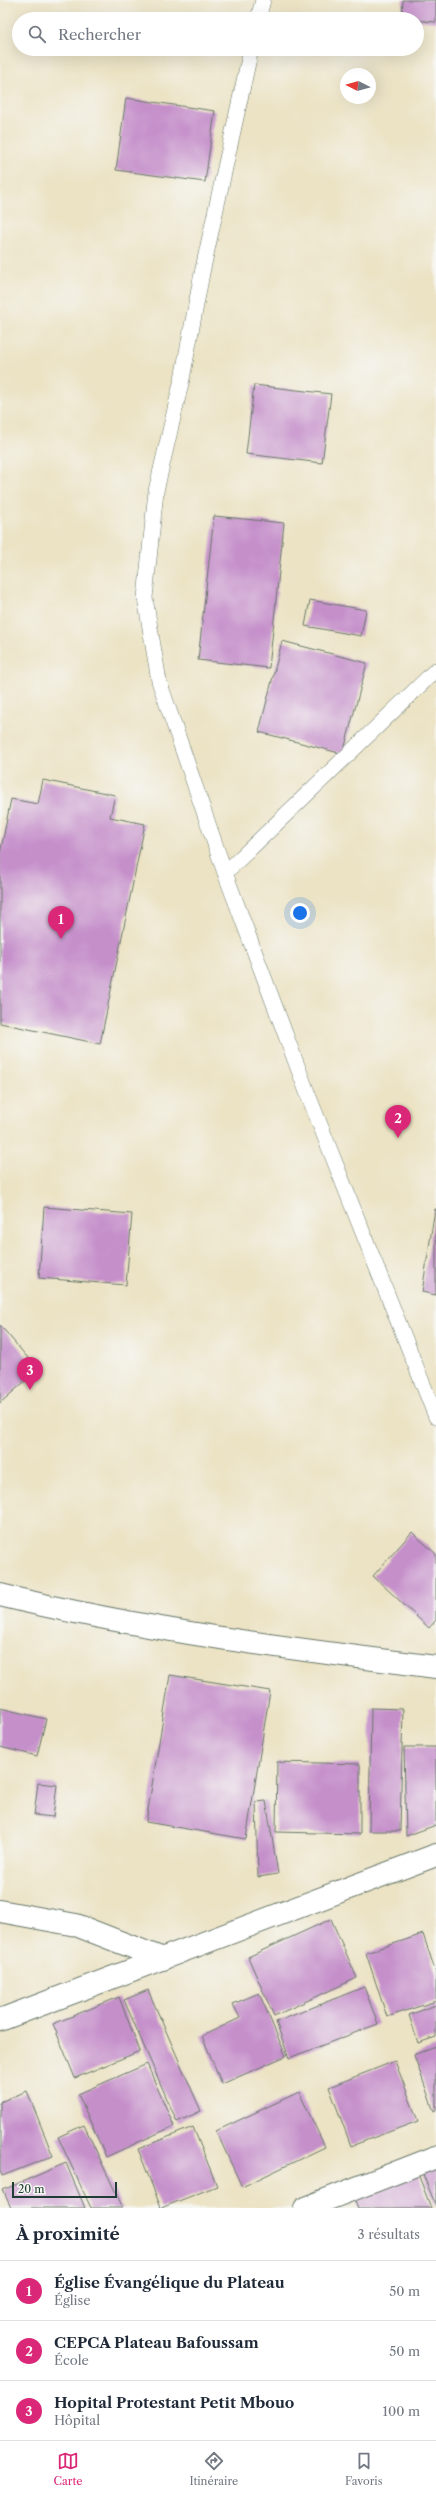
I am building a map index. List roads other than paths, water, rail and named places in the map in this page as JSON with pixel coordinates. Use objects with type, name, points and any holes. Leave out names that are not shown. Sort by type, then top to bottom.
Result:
[{"type":"street","points":[[0,1596],[83,1615],[319,1653],[436,1667]]},
{"type":"street","points":[[0,2020],[436,1855]]},
{"type":"street","points":[[0,1911],[76,1925],[163,1959]]},
{"type":"street","points":[[305,2208],[436,2157]]},
{"type":"lane","points":[[260,12],[263,0]]},
{"type":"lane","points":[[248,56],[202,273],[182,379],[156,491],[145,598],[159,681],[225,873],[307,1092],[436,1417]]},
{"type":"lane","points":[[225,873],[436,670]]},
{"type":"place","name":"Église Évangélique du Plateau","points":[[61,939]]},
{"type":"place","name":"CEPCA Plateau Bafoussam","points":[[398,1138]]},
{"type":"place","name":"Hopital Protestant Petit Mbouo","points":[[30,1390]]}]
